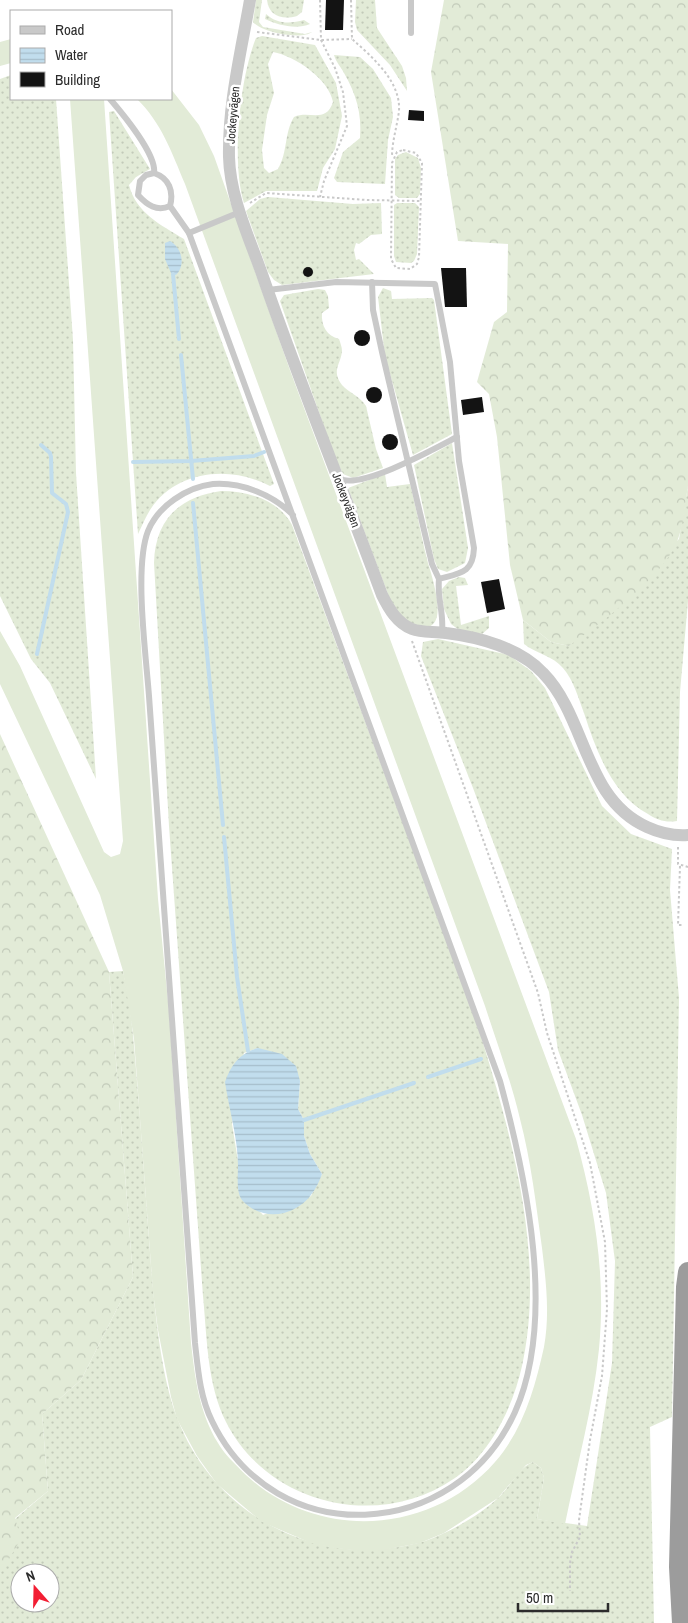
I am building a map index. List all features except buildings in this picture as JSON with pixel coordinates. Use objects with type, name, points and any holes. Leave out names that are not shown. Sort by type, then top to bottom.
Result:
[{"type":"highway","points":[[682,1623],[679,1567],[686,1287],[688,1272]]},
{"type":"street","name":"Jockeyvägen","points":[[250,0],[235,84],[230,130],[230,170],[240,212],[382,596],[400,622],[412,629]]},
{"type":"street","points":[[412,629],[442,632],[497,645],[535,664],[560,694],[609,798],[638,823],[653,830],[683,835]]},
{"type":"lane","points":[[411,0],[411,33]]},
{"type":"lane","points":[[111,100],[147,151],[155,168],[154,173]]},
{"type":"lane","points":[[170,206],[154,208],[146,204],[138,195],[140,181],[146,175],[154,173],[161,176],[171,188],[172,198],[170,206],[189,233],[293,515],[500,1081],[524,1178],[532,1239],[536,1307],[531,1354],[518,1405],[502,1436],[476,1468],[449,1490],[432,1500],[399,1512],[366,1516],[332,1512],[303,1504],[284,1496],[248,1471],[226,1445],[211,1420],[200,1386],[195,1343],[143,604],[143,554],[148,530],[156,519],[177,497],[199,487],[226,484],[253,490],[281,504],[293,515]]},
{"type":"lane","points":[[189,233],[240,212]]},
{"type":"lane","points":[[268,290],[336,282],[435,284],[450,362],[456,437],[464,497],[474,548],[473,560],[466,570],[439,579]]},
{"type":"lane","points":[[372,282],[373,310],[378,335],[432,564],[439,579],[437,592],[444,618],[442,632]]},
{"type":"lane","points":[[338,478],[355,481],[409,461],[456,437]]},
{"type":"path","points":[[320,0],[321,40],[335,68],[343,92],[347,126],[324,181],[320,197]]},
{"type":"path","points":[[351,0],[352,39]]},
{"type":"path","points":[[246,30],[321,40],[352,39],[380,65],[398,98],[399,110],[392,141],[392,163],[392,263],[396,268],[406,270],[417,264],[419,257],[422,163],[420,157],[411,150],[396,152],[392,163]]},
{"type":"path","points":[[240,212],[258,196],[266,193],[422,201]]},
{"type":"path","points":[[412,629],[412,644],[538,993],[548,1033],[590,1163],[605,1242],[607,1308],[602,1376],[579,1520],[580,1537],[572,1552],[570,1563],[570,1591]]},
{"type":"path","points":[[682,925],[678,925],[680,866],[677,853],[683,835]]},
{"type":"path","points":[[680,866],[688,867]]},
{"type":"green space","points":[[256,0],[262,0],[259,22],[263,27],[305,34],[312,32],[307,34],[300,35],[282,34],[258,26],[253,22]]},
{"type":"green space","points":[[267,0],[304,0],[302,12],[297,16],[287,18],[278,16],[268,6]]},
{"type":"green space","points":[[356,0],[375,0],[377,28],[402,66],[406,78],[407,91],[390,65],[357,30],[355,22]]},
{"type":"green space","points":[[444,0],[688,0],[688,486],[683,520],[678,539],[660,568],[631,598],[569,646],[551,642],[523,620],[510,565],[497,437],[489,394],[477,382],[494,322],[507,312],[508,244],[458,241],[431,72]]},
{"type":"green space","points":[[266,14],[279,21],[294,22],[304,20],[310,24],[299,27],[281,25],[265,19]]},
{"type":"green space","points":[[262,36],[315,45],[336,83],[342,116],[335,149],[323,168],[317,191],[266,191],[244,203],[238,166],[239,120],[250,55],[256,38]],"holes":[[[273,52],[282,54],[301,64],[318,77],[330,93],[333,102],[330,109],[322,115],[300,115],[294,117],[289,129],[281,163],[278,169],[269,173],[264,168],[262,150],[267,115],[274,93],[268,64]]]},
{"type":"green space","points":[[10,39],[10,63],[0,66],[0,42]]},
{"type":"green space","points":[[334,55],[360,57],[373,69],[391,98],[393,117],[388,140],[385,184],[337,182],[334,178],[343,152],[360,138],[360,129],[359,112],[355,96]]},
{"type":"green space","points":[[10,75],[10,100],[56,100],[73,340],[76,473],[96,779],[50,683],[31,659],[0,596],[0,79]]},
{"type":"green space","points":[[172,90],[199,125],[214,156],[291,373],[576,1139],[589,1191],[597,1243],[600,1269],[601,1322],[593,1393],[565,1524],[537,1519],[544,1478],[541,1468],[533,1462],[526,1465],[498,1498],[444,1533],[420,1543],[378,1551],[363,1551],[311,1543],[262,1522],[217,1484],[197,1456],[177,1419],[158,1330],[153,1292],[134,1039],[123,971],[100,895],[0,684],[0,631],[20,666],[104,852],[111,857],[120,854],[123,841],[70,100],[104,100],[158,899],[169,1012],[191,1343],[196,1382],[206,1419],[220,1446],[238,1467],[266,1491],[298,1508],[332,1518],[367,1521],[402,1517],[436,1506],[468,1487],[505,1450],[527,1408],[532,1393],[544,1347],[547,1310],[542,1248],[533,1183],[520,1119],[504,1062],[185,184],[159,128],[138,100],[172,100]]},
{"type":"green space","points":[[114,111],[150,169],[136,177],[129,185],[132,195],[143,211],[150,217],[184,239],[274,484],[270,486],[238,475],[221,474],[189,479],[174,486],[161,497],[150,510],[138,534],[109,112]]},
{"type":"green space","points":[[406,152],[418,158],[421,168],[420,194],[417,198],[399,198],[395,195],[395,159],[398,155]]},
{"type":"green space","points":[[268,197],[353,204],[381,203],[382,234],[371,235],[359,244],[356,243],[354,250],[356,260],[359,259],[374,274],[282,285],[274,280],[268,272],[246,211],[260,199]]},
{"type":"green space","points":[[397,203],[415,203],[419,207],[417,254],[411,263],[396,262],[394,256],[394,205]]},
{"type":"green space","points":[[383,288],[391,291],[392,299],[432,298],[434,300],[452,434],[413,455],[385,356],[378,297]]},
{"type":"green space","points":[[318,289],[325,290],[328,296],[329,308],[322,313],[324,326],[331,336],[339,339],[341,346],[342,351],[337,375],[342,385],[366,406],[376,449],[383,468],[353,478],[343,474],[335,458],[280,301],[284,295]]},
{"type":"green space","points":[[452,443],[468,548],[465,563],[447,572],[438,569],[434,559],[414,465]]},
{"type":"green space","points":[[385,474],[387,487],[410,484],[437,597],[437,616],[434,623],[429,626],[424,627],[410,622],[394,610],[348,488]]},
{"type":"green space","points":[[688,486],[688,601],[680,692],[677,821],[669,822],[655,818],[635,806],[615,783],[594,742],[578,695],[570,678],[555,661],[524,644],[523,620],[551,642],[569,646],[679,539]]},
{"type":"green space","points":[[231,491],[252,495],[271,503],[279,509],[292,525],[475,1017],[500,1101],[521,1190],[527,1234],[530,1279],[529,1323],[522,1366],[513,1397],[489,1443],[468,1468],[455,1478],[425,1494],[393,1503],[360,1505],[328,1501],[297,1490],[269,1473],[245,1450],[226,1422],[211,1376],[203,1296],[169,826],[154,563],[155,548],[159,534],[172,513],[182,505],[206,494]],"holes":[[[258,1048],[300,1081],[298,1109],[304,1120],[304,1136],[310,1154],[322,1174],[311,1196],[263,1215],[238,1189],[238,1161],[232,1124],[244,1053]]]},
{"type":"green space","points":[[459,577],[465,578],[468,585],[456,586],[461,625],[489,616],[489,628],[482,634],[459,630],[451,624],[444,609],[442,589],[449,581]]},
{"type":"green space","points":[[438,639],[509,655],[531,671],[545,688],[602,806],[631,834],[672,849],[670,890],[679,998],[672,1417],[650,1427],[654,1623],[0,1623],[0,1574],[15,1519],[48,1491],[42,1414],[81,1380],[133,1277],[109,972],[123,971],[129,1004],[135,1054],[153,1284],[163,1365],[172,1403],[186,1439],[209,1474],[222,1489],[254,1515],[291,1535],[322,1545],[354,1550],[370,1550],[402,1547],[418,1543],[461,1525],[491,1504],[503,1493],[523,1468],[533,1462],[541,1468],[544,1478],[537,1519],[587,1526],[612,1363],[615,1261],[606,1193],[582,1115],[558,1050],[549,992],[473,788],[421,656],[423,642]]},
{"type":"green space","points":[[0,734],[109,972],[133,1277],[81,1380],[42,1414],[48,1491],[15,1518],[21,1539],[0,1574]]},
{"type":"water","points":[[170,241],[180,252],[182,262],[176,275],[171,273],[165,259],[165,243]]},
{"type":"water","points":[[258,1048],[282,1054],[296,1066],[300,1081],[298,1109],[304,1120],[304,1136],[310,1154],[322,1174],[316,1187],[303,1203],[298,1207],[278,1214],[267,1214],[251,1208],[240,1197],[237,1145],[225,1082],[237,1060],[246,1053]]},
{"type":"waterway","points":[[173,274],[179,339]]},
{"type":"waterway","points":[[181,355],[193,479]]},
{"type":"waterway","points":[[37,654],[68,512],[66,504],[52,493],[51,457],[50,453],[41,445]]},
{"type":"waterway","points":[[133,462],[191,461],[254,456],[264,452]]},
{"type":"waterway","points":[[193,503],[223,825]]},
{"type":"waterway","points":[[224,837],[237,977],[248,1051]]},
{"type":"waterway","points":[[428,1077],[481,1059]]},
{"type":"waterway","points":[[304,1120],[414,1083]]}]
